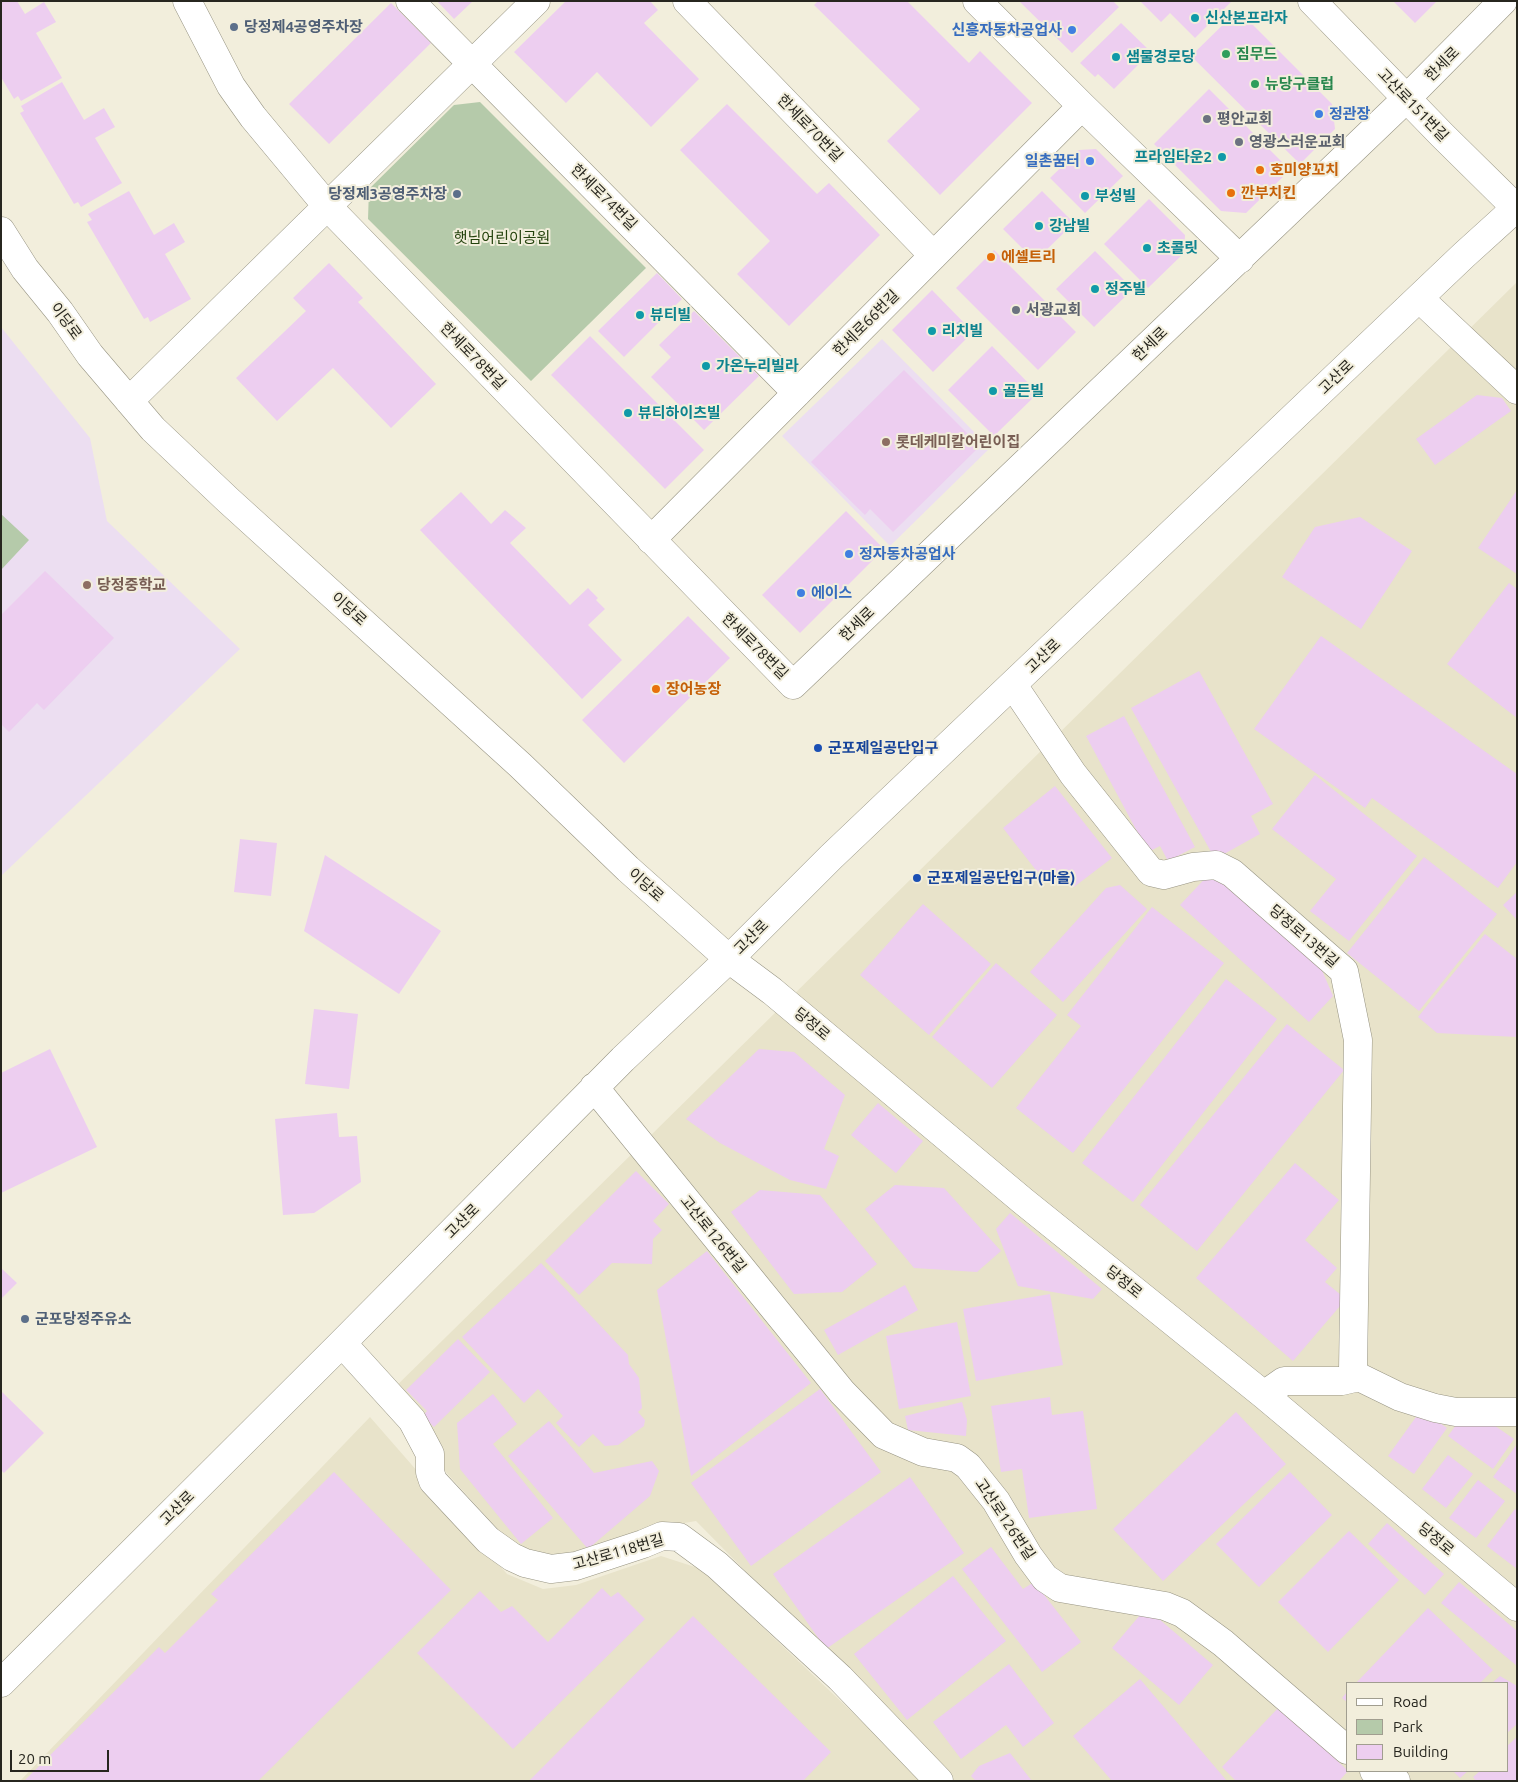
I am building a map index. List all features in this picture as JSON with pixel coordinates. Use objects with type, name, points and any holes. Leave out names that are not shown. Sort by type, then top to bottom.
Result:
[{"type":"street","name":"한세로78번길","points":[[187,1],[231,86],[253,117],[327,206],[793,685]]},
{"type":"street","name":"한세로74번길","points":[[410,1],[797,392]]},
{"type":"street","points":[[129,401],[536,1]]},
{"type":"street","name":"한세로70번길","points":[[687,1],[933,255]]},
{"type":"street","points":[[978,1],[1082,106],[1240,259]]},
{"type":"street","name":"고산로151번길","points":[[1312,1],[1516,208]]},
{"type":"street","name":"한세로","points":[[793,685],[1240,259],[1407,98],[1504,1]]},
{"type":"street","name":"한세로66번길","points":[[651,540],[1082,106]]},
{"type":"street","name":"고산로","points":[[1,1683],[342,1344],[594,1087],[1013,684],[1516,208]]},
{"type":"street","name":"이당로","points":[[1,231],[25,268],[60,312],[90,355],[153,429],[228,500],[520,765],[628,869],[729,959]]},
{"type":"street","points":[[1419,298],[1517,390]]},
{"type":"street","name":"당정로13번길","points":[[1013,684],[1073,774],[1151,872],[1164,875],[1193,867],[1216,865],[1232,873],[1344,971],[1358,1040],[1353,1370],[1359,1377]]},
{"type":"street","name":"당정로","points":[[729,959],[772,991],[1023,1200],[1264,1395],[1517,1607]]},
{"type":"street","name":"고산로126번길","points":[[594,1087],[842,1392],[884,1436],[923,1452],[957,1458],[968,1466],[996,1500],[1028,1555],[1045,1578],[1060,1588],[1165,1606],[1182,1612],[1223,1643],[1346,1749]]},
{"type":"street","name":"고산로118번길","points":[[342,1344],[412,1420],[430,1454],[430,1472],[433,1481],[488,1540],[512,1557],[525,1563],[551,1569],[576,1566],[644,1544],[662,1536],[679,1537],[716,1565],[840,1678],[940,1781]]},
{"type":"street","points":[[1264,1395],[1284,1381],[1342,1381],[1359,1377],[1400,1397],[1435,1408],[1456,1412],[1517,1412]]},
{"type":"street","points":[[1376,1772],[1396,1781]]},
{"type":"shaded area","points":[[1517,282],[1517,1781],[951,1781],[696,1521],[645,1530],[579,1555],[540,1557],[516,1549],[381,1401]]},
{"type":"shaded area","name":"당정중학교","points":[[1,327],[90,438],[107,521],[240,649],[1,876]]},
{"type":"shaded area","name":"롯데케미칼어린이집","points":[[882,339],[990,448],[890,546],[782,436]]},
{"type":"shaded area","points":[[370,1417],[507,1574],[543,1589],[576,1585],[661,1556],[701,1569],[868,1727],[915,1773],[918,1781],[20,1781]]},
{"type":"green space","name":"햇님어린이공원","points":[[480,102],[646,268],[531,381],[368,219],[369,189],[454,105]]},
{"type":"green space","points":[[1,514],[29,540],[1,570]]},
{"type":"building","points":[[1,1],[17,1],[25,14],[44,2],[56,22],[36,33],[62,78],[21,101],[18,96],[14,99],[1,77]]},
{"type":"building","points":[[437,1],[473,1],[454,19]]},
{"type":"building","points":[[566,1],[650,1],[658,10],[644,23],[699,79],[651,127],[597,72],[566,103],[514,52]]},
{"type":"building","points":[[818,1],[907,1],[969,63],[980,51],[1032,103],[940,195],[887,141],[920,109],[814,5]]},
{"type":"building","name":"신흥자동차공업사","points":[[1019,1],[1113,1],[1119,7],[1072,53]]},
{"type":"building","name":"신산본프라자","points":[[1140,1],[1232,1],[1195,38],[1170,13],[1161,22]]},
{"type":"building","points":[[1393,1],[1437,1],[1415,23]]},
{"type":"building","points":[[391,3],[431,43],[329,144],[289,104]]},
{"type":"building","points":[[1238,10],[1332,104],[1335,129],[1300,164],[1191,56]]},
{"type":"building","name":"샘물경로당","points":[[1121,23],[1151,52],[1114,89],[1098,74],[1095,77],[1080,63]]},
{"type":"building","points":[[62,82],[84,120],[104,108],[115,127],[95,138],[122,183],[81,207],[78,202],[74,204],[20,113],[24,111],[21,106]]},
{"type":"building","name":"프라임타운2","points":[[1209,89],[1290,170],[1246,213],[1221,211],[1154,144]]},
{"type":"building","points":[[727,104],[817,194],[829,183],[880,235],[789,326],[737,274],[770,241],[680,150]]},
{"type":"building","name":"부성빌","points":[[1096,149],[1123,176],[1085,213],[1050,178],[1079,150]]},
{"type":"building","points":[[129,191],[154,235],[174,223],[185,242],[165,254],[191,299],[150,322],[148,317],[144,319],[87,222],[92,220],[88,214]]},
{"type":"building","name":"강남빌","points":[[1042,191],[1074,223],[1035,261],[1003,229]]},
{"type":"building","name":"초콜릿","points":[[1149,199],[1185,235],[1184,253],[1148,288],[1104,244]]},
{"type":"building","name":"서광교회","points":[[994,250],[1076,332],[1038,370],[956,288]]},
{"type":"building","name":"정주빌","points":[[1095,251],[1133,289],[1094,327],[1056,289]]},
{"type":"building","points":[[329,263],[363,298],[358,302],[436,384],[391,428],[333,368],[277,421],[236,378],[306,311],[293,298]]},
{"type":"building","name":"뷰티빌","points":[[657,273],[682,299],[624,357],[598,331]]},
{"type":"building","name":"리치빌","points":[[932,290],[973,332],[933,372],[892,330]]},
{"type":"building","name":"가온누리빌라","points":[[694,311],[759,376],[704,430],[651,377],[671,357],[659,345]]},
{"type":"building","name":"뷰티하이츠빌","points":[[590,336],[704,450],[665,489],[551,375]]},
{"type":"building","name":"골든빌","points":[[992,346],[1038,393],[994,436],[948,390]]},
{"type":"building","name":"롯데케미칼어린이집","points":[[904,370],[980,446],[893,532],[870,509],[865,515],[811,462]]},
{"type":"building","points":[[1477,395],[1502,398],[1511,411],[1435,465],[1416,439]]},
{"type":"building","points":[[1517,490],[1517,574],[1478,548]]},
{"type":"building","points":[[461,492],[491,524],[505,510],[526,528],[510,543],[570,605],[588,588],[605,609],[588,625],[622,660],[582,699],[420,530]]},
{"type":"building","points":[[846,511],[884,549],[800,633],[762,595]]},
{"type":"building","points":[[1360,517],[1412,551],[1361,629],[1282,577],[1315,527]]},
{"type":"building","points":[[45,571],[114,638],[44,710],[37,703],[9,732],[1,724],[1,615]]},
{"type":"building","points":[[1509,583],[1517,589],[1517,718],[1447,664]]},
{"type":"building","name":"장어농장","points":[[688,616],[730,658],[624,763],[582,720]]},
{"type":"building","points":[[1321,636],[1517,774],[1517,862],[1498,888],[1372,798],[1365,808],[1254,729]]},
{"type":"building","points":[[1199,671],[1273,804],[1251,816],[1260,834],[1215,859],[1131,708]]},
{"type":"building","points":[[1124,716],[1195,847],[1168,861],[1160,846],[1148,852],[1086,736]]},
{"type":"building","points":[[1315,775],[1417,856],[1349,941],[1310,911],[1336,879],[1272,829]]},
{"type":"building","points":[[1055,786],[1112,858],[1074,887],[1039,874],[1003,828]]},
{"type":"building","points":[[240,839],[277,843],[271,896],[234,892]]},
{"type":"building","points":[[325,855],[441,931],[399,994],[304,931]]},
{"type":"building","points":[[1424,857],[1497,914],[1419,1011],[1347,953]]},
{"type":"building","points":[[1213,870],[1321,968],[1333,996],[1309,1022],[1180,905]]},
{"type":"building","points":[[1120,885],[1147,909],[1063,1002],[1030,972],[1106,888]]},
{"type":"building","points":[[1517,892],[1517,920],[1503,905]]},
{"type":"building","points":[[923,904],[991,964],[929,1035],[860,975]]},
{"type":"building","points":[[1152,907],[1224,963],[1073,1153],[1016,1108],[1081,1026],[1067,1015]]},
{"type":"building","points":[[1485,934],[1517,959],[1517,1037],[1437,1033],[1418,1017]]},
{"type":"building","points":[[996,963],[1057,1015],[992,1088],[932,1037]]},
{"type":"building","points":[[1226,979],[1277,1019],[1133,1202],[1082,1163]]},
{"type":"building","points":[[314,1009],[358,1014],[349,1089],[305,1084]]},
{"type":"building","points":[[1287,1024],[1344,1070],[1197,1251],[1140,1205]]},
{"type":"building","points":[[50,1049],[97,1147],[1,1193],[1,1073]]},
{"type":"building","points":[[759,1049],[794,1052],[845,1095],[824,1149],[839,1156],[826,1189],[790,1180],[720,1143],[686,1119]]},
{"type":"building","points":[[878,1103],[923,1141],[896,1173],[851,1135]]},
{"type":"building","points":[[337,1113],[339,1137],[357,1136],[361,1182],[314,1213],[283,1215],[275,1119]]},
{"type":"building","points":[[1295,1163],[1339,1200],[1305,1240],[1337,1268],[1325,1282],[1346,1299],[1293,1361],[1196,1278]]},
{"type":"building","points":[[636,1171],[669,1204],[653,1221],[662,1230],[653,1239],[652,1264],[612,1263],[579,1295],[545,1261]]},
{"type":"building","points":[[895,1185],[944,1188],[1001,1251],[977,1272],[914,1268],[865,1209]]},
{"type":"building","points":[[760,1190],[820,1195],[877,1264],[842,1292],[794,1294],[731,1212]]},
{"type":"building","points":[[1010,1213],[1102,1289],[1093,1299],[1018,1286],[996,1229]]},
{"type":"building","points":[[707,1251],[811,1383],[691,1476],[657,1290]]},
{"type":"building","points":[[541,1263],[628,1355],[629,1364],[639,1378],[642,1408],[638,1412],[645,1420],[644,1426],[618,1445],[605,1446],[593,1434],[579,1447],[556,1423],[563,1416],[538,1389],[524,1403],[462,1337]]},
{"type":"building","points":[[1,1268],[17,1283],[1,1299]]},
{"type":"building","points":[[905,1285],[918,1310],[838,1355],[824,1330]]},
{"type":"building","points":[[1050,1294],[1063,1365],[976,1381],[963,1309]]},
{"type":"building","points":[[957,1322],[971,1396],[899,1409],[886,1336]]},
{"type":"building","points":[[458,1339],[490,1372],[434,1427],[423,1416],[427,1411],[406,1390]]},
{"type":"building","points":[[820,1389],[881,1472],[751,1566],[691,1483]]},
{"type":"building","points":[[1,1391],[44,1433],[4,1473],[1,1470]]},
{"type":"building","points":[[493,1394],[517,1424],[493,1444],[553,1518],[521,1544],[460,1469],[457,1423]]},
{"type":"building","points":[[1050,1397],[1052,1415],[1083,1411],[1097,1509],[1029,1518],[1022,1469],[1001,1472],[991,1406]]},
{"type":"building","points":[[962,1402],[967,1420],[966,1436],[908,1430],[905,1416]]},
{"type":"building","points":[[1421,1410],[1447,1428],[1414,1474],[1388,1456]]},
{"type":"building","points":[[1236,1412],[1286,1464],[1163,1581],[1113,1529]]},
{"type":"building","points":[[549,1421],[594,1473],[652,1461],[659,1471],[650,1496],[588,1549],[508,1456]]},
{"type":"building","points":[[1459,1421],[1488,1421],[1514,1439],[1493,1469],[1448,1436]]},
{"type":"building","points":[[1517,1444],[1517,1494],[1493,1477]]},
{"type":"building","points":[[1448,1455],[1473,1474],[1446,1508],[1422,1489]]},
{"type":"building","points":[[334,1472],[451,1590],[258,1781],[24,1781],[159,1647],[165,1653],[218,1600],[211,1594]]},
{"type":"building","points":[[1290,1472],[1332,1515],[1259,1587],[1216,1544]]},
{"type":"building","points":[[910,1477],[964,1553],[826,1649],[773,1574]]},
{"type":"building","points":[[1478,1480],[1505,1501],[1476,1538],[1449,1518]]},
{"type":"building","points":[[1515,1509],[1517,1510],[1517,1569],[1487,1546]]},
{"type":"building","points":[[1387,1523],[1444,1574],[1425,1595],[1368,1544]]},
{"type":"building","points":[[1349,1531],[1399,1580],[1328,1652],[1278,1602]]},
{"type":"building","points":[[991,1547],[1023,1589],[1034,1582],[1081,1642],[1042,1672],[962,1569]]},
{"type":"building","points":[[953,1576],[1006,1641],[907,1720],[854,1654]]},
{"type":"building","points":[[1459,1582],[1517,1631],[1517,1666],[1441,1603]]},
{"type":"building","points":[[602,1588],[611,1597],[618,1592],[645,1619],[513,1749],[417,1653],[480,1591],[501,1612],[512,1606],[548,1642]]},
{"type":"building","points":[[1146,1608],[1213,1665],[1179,1705],[1112,1648]]},
{"type":"building","points":[[1428,1608],[1493,1670],[1481,1682],[1357,1682]]},
{"type":"building","points":[[693,1616],[831,1752],[803,1781],[529,1781]]},
{"type":"building","points":[[1009,1664],[1054,1723],[1023,1747],[1006,1725],[961,1759],[933,1722]]},
{"type":"building","points":[[1500,1676],[1517,1686],[1517,1724],[1508,1732],[1508,1682],[1493,1682]]},
{"type":"building","points":[[1140,1679],[1227,1781],[1112,1781],[1073,1736]]},
{"type":"building","points":[[1346,1693],[1346,1701],[1342,1698]]},
{"type":"building","points":[[1280,1706],[1347,1772],[1339,1781],[1236,1781],[1222,1767]]},
{"type":"building","points":[[1517,1737],[1517,1781],[1476,1781],[1473,1777],[1479,1772],[1508,1772],[1508,1745]]},
{"type":"building","points":[[1010,1753],[1032,1781],[976,1781],[971,1776],[979,1766]]},
{"type":"building","points":[[1454,1772],[1467,1772],[1460,1778]]},
{"type":"place","name":"신산본프라자","points":[[1195,18]]},
{"type":"place","name":"당정제4공영주차장","points":[[234,27]]},
{"type":"place","name":"신흥자동차공업사","points":[[1072,30]]},
{"type":"place","name":"짐무드","points":[[1226,54]]},
{"type":"place","name":"샘물경로당","points":[[1116,57]]},
{"type":"place","name":"뉴당구클럽","points":[[1255,84]]},
{"type":"place","name":"정관장","points":[[1319,114]]},
{"type":"place","name":"평안교회","points":[[1207,119]]},
{"type":"place","name":"영광스러운교회","points":[[1239,142]]},
{"type":"place","name":"프라임타운2","points":[[1222,157]]},
{"type":"place","name":"일촌꿈터","points":[[1090,161]]},
{"type":"place","name":"호미양꼬치","points":[[1260,170]]},
{"type":"place","name":"깐부치킨","points":[[1231,193]]},
{"type":"place","name":"당정제3공영주차장","points":[[457,194]]},
{"type":"place","name":"부성빌","points":[[1085,196]]},
{"type":"place","name":"강남빌","points":[[1039,226]]},
{"type":"place","name":"초콜릿","points":[[1147,248]]},
{"type":"place","name":"에셀트리","points":[[991,257]]},
{"type":"place","name":"정주빌","points":[[1095,289]]},
{"type":"place","name":"서광교회","points":[[1016,310]]},
{"type":"place","name":"뷰티빌","points":[[640,315]]},
{"type":"place","name":"리치빌","points":[[932,331]]},
{"type":"place","name":"가온누리빌라","points":[[706,366]]},
{"type":"place","name":"골든빌","points":[[993,391]]},
{"type":"place","name":"뷰티하이츠빌","points":[[628,413]]},
{"type":"place","name":"롯데케미칼어린이집","points":[[886,442]]},
{"type":"place","name":"정자동차공업사","points":[[849,554]]},
{"type":"place","name":"당정중학교","points":[[87,585]]},
{"type":"place","name":"에이스","points":[[801,593]]},
{"type":"place","name":"장어농장","points":[[656,689]]},
{"type":"place","name":"군포제일공단입구","points":[[818,748]]},
{"type":"place","name":"군포제일공단입구(마을)","points":[[917,878]]},
{"type":"place","name":"군포당정주유소","points":[[25,1319]]}]
